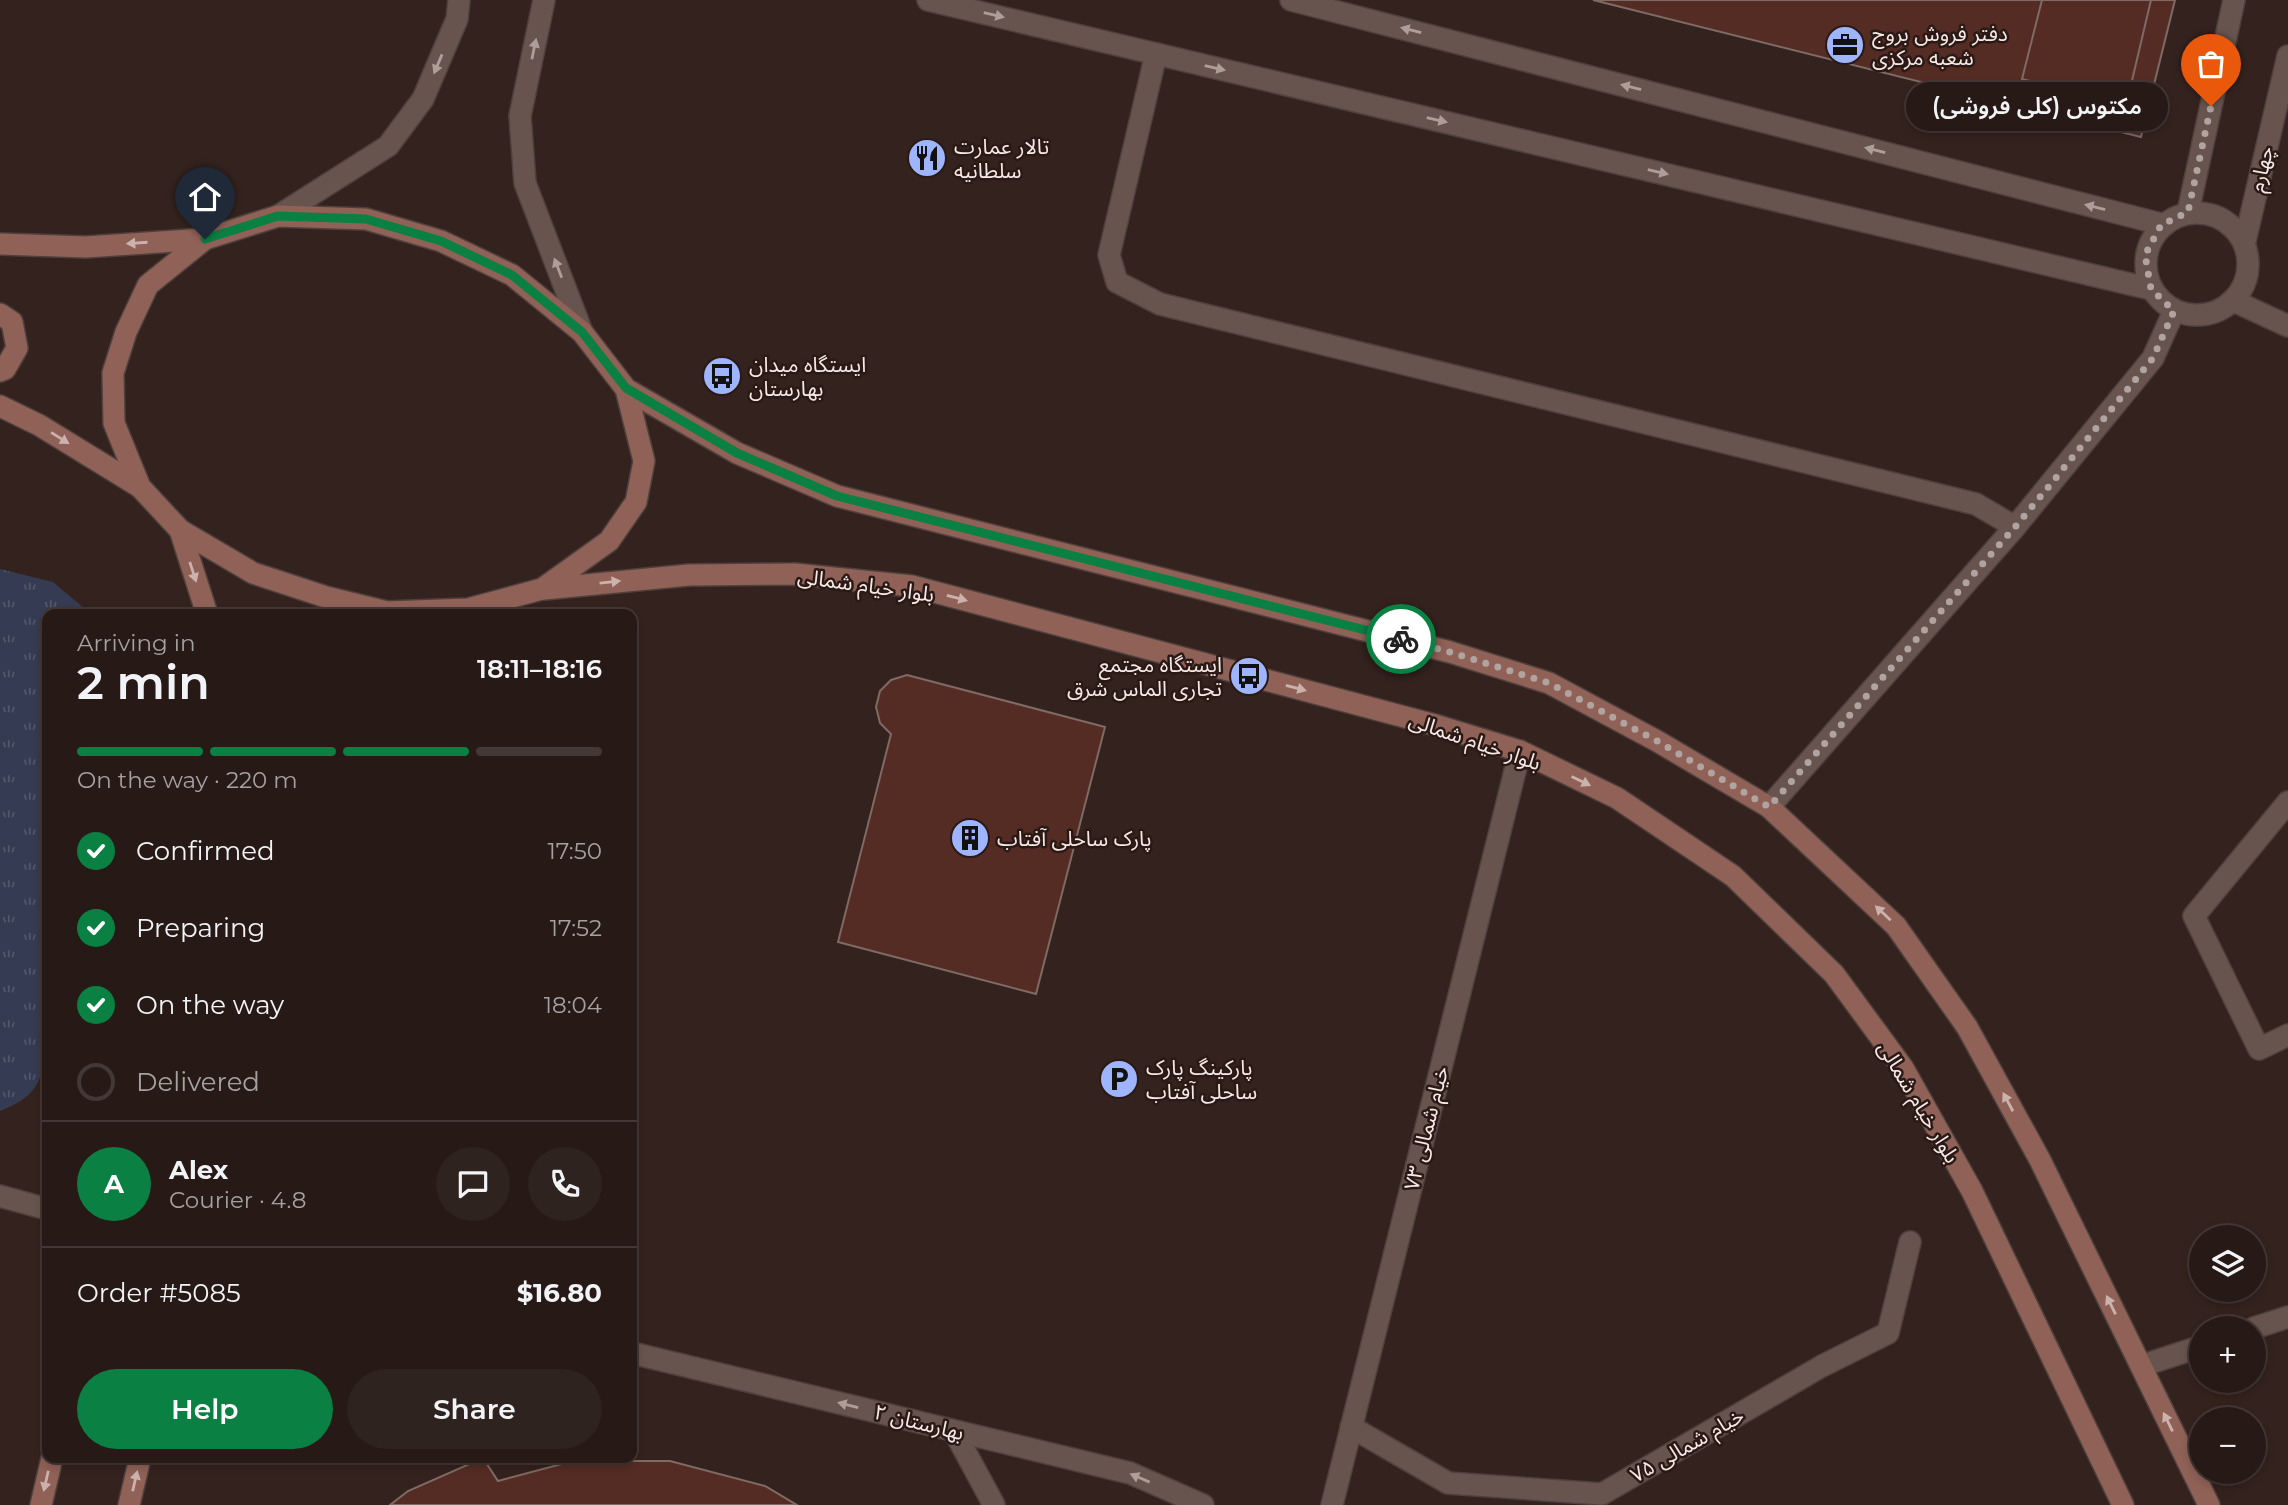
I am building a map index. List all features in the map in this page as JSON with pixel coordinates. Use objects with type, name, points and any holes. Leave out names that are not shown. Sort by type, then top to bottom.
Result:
[{"type":"street","points":[[0,244],[86,247],[205,239],[278,216],[388,146],[423,99],[457,19],[459,0]]},
{"type":"street","points":[[544,0],[520,116],[525,183],[582,332]]},
{"type":"street","points":[[928,0],[955,3],[1156,54],[2151,289],[2174,311],[2206,316],[2234,301],[2249,273],[2245,241],[2221,216],[2188,212],[2161,225],[2145,255],[2151,289]]},
{"type":"street","points":[[1291,0],[1368,9],[2161,225]]},
{"type":"street","points":[[2188,212],[2234,0]]},
{"type":"street","points":[[1156,54],[1109,255],[1117,282],[1160,304],[1976,504],[2015,527]]},
{"type":"street","name":"چهارم","points":[[2245,241],[2288,56]]},
{"type":"street","points":[[278,216],[366,219],[441,241],[512,275],[582,332],[626,388],[737,453],[837,496],[1450,652],[1549,683],[1657,741],[1769,807],[1896,926],[1967,1027],[2040,1160],[2209,1505]]},
{"type":"street","points":[[140,487],[114,423],[113,373],[126,332],[148,285],[205,239]]},
{"type":"street","points":[[2234,301],[2288,326]]},
{"type":"street","points":[[1769,807],[2015,527],[2153,358],[2174,311]]},
{"type":"street","points":[[0,314],[12,322],[17,348],[5,369],[0,371]]},
{"type":"street","points":[[472,609],[542,589],[609,541],[636,502],[644,461],[626,388]]},
{"type":"street","points":[[0,406],[39,425],[140,487],[180,530],[253,573],[326,597],[375,609]]},
{"type":"street","points":[[180,530],[205,609]]},
{"type":"street","name":"بلوار خیام شمالی","points":[[542,589],[689,575],[795,574],[912,586],[1435,725],[1520,751],[1617,798],[1733,876],[1834,974],[1903,1068],[1972,1191],[2123,1505]]},
{"type":"street","name":"خیام شمالی ۷۳","points":[[1332,1505],[1520,751]]},
{"type":"street","points":[[2288,802],[2194,916],[2259,1049],[2288,1035]]},
{"type":"street","points":[[0,1196],[42,1208]]},
{"type":"street","name":"خیام شمالی ۷۵","points":[[1351,1427],[1448,1483],[1602,1494],[1822,1366],[1888,1333],[1910,1242]]},
{"type":"street","points":[[2266,1324],[2288,1317]]},
{"type":"street","points":[[2141,1366],[2189,1350]]},
{"type":"street","name":"بهارستان ۲","points":[[637,1354],[1130,1474],[1193,1503]]},
{"type":"street","points":[[954,1431],[994,1505]]},
{"type":"street","points":[[41,1505],[51,1463]]},
{"type":"street","points":[[129,1505],[139,1463]]},
{"type":"green space","points":[[0,569],[53,582],[85,609],[42,609],[42,1072],[27,1096],[0,1111]]},
{"type":"building","points":[[1593,0],[2175,0],[2141,137]]},
{"type":"building","points":[[2042,0],[2151,0],[2126,106],[2022,79]]},
{"type":"building","name":"پارک ساحلی آفتاب","points":[[907,675],[1105,727],[1036,994],[838,942],[891,734],[880,723],[876,707],[880,691],[891,680]]},
{"type":"building","points":[[670,1461],[765,1486],[797,1505],[390,1505],[408,1491],[472,1463],[486,1463],[498,1481],[566,1463]]},
{"type":"way so far","points":[[1401,639],[1549,683],[1657,741],[1769,807],[2015,527],[2153,358],[2174,311],[2151,289],[2145,255],[2161,225],[2188,212],[2211,106]]},
{"type":"place","name":"دفتر فروش بروج شعبه مرکزی","points":[[1845,45]]},
{"type":"place","name":"(مکتوس (کلی فروشی","points":[[2211,106]]},
{"type":"place","name":"تالار عمارت سلطانیه","points":[[927,158]]},
{"type":"place","name":"ایستگاه میدان بهارستان","points":[[722,376]]},
{"type":"place","name":"ایستگاه مجتمع تجاری الماس شرق","points":[[1249,676]]},
{"type":"place","name":"پارک ساحلی آفتاب","points":[[970,838]]},
{"type":"place","name":"پارکینگ پارک ساحلی آفتاب","points":[[1119,1079]]},
{"type":"route","points":[[205,239],[278,216],[366,219],[441,241],[512,275],[582,332],[626,388],[737,453],[837,496],[1401,639]]}]
